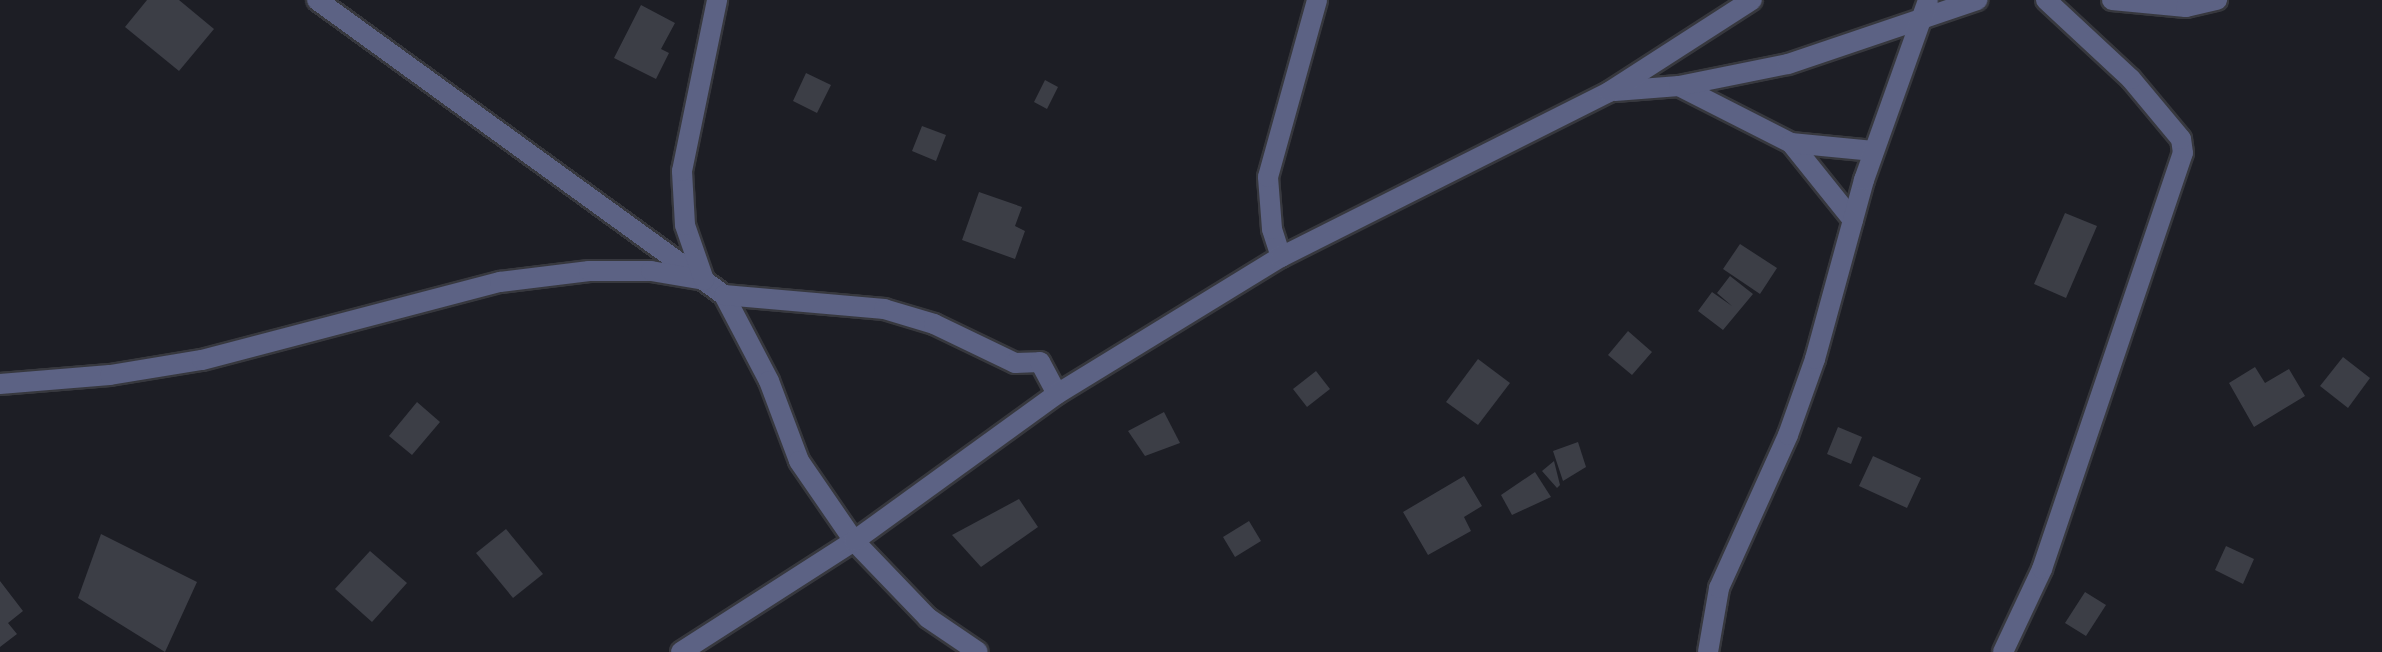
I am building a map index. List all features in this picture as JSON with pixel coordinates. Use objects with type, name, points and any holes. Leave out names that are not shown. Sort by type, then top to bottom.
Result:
[{"type":"street","points":[[317,0],[724,295],[769,381],[799,461],[854,541],[928,618],[978,652]]},
{"type":"street","points":[[704,280],[685,225],[682,171],[717,0]]},
{"type":"street","points":[[1281,257],[1272,229],[1268,177],[1317,0]]},
{"type":"street","points":[[681,652],[854,541],[1057,394],[1281,257],[1609,92],[1752,0]]},
{"type":"street","points":[[1609,92],[1679,86],[1788,64],[1924,9],[1977,0]]},
{"type":"street","points":[[2003,652],[2042,569],[2183,153],[2181,139],[2131,79],[2046,0]]},
{"type":"street","points":[[2112,0],[2186,7],[2217,0]]},
{"type":"street","points":[[1708,652],[1719,588],[1788,435],[1815,359],[1874,151],[1924,9]]},
{"type":"street","points":[[1679,86],[1791,143],[1874,151]]},
{"type":"street","points":[[1791,143],[1853,220]]},
{"type":"street","points":[[0,384],[110,375],[202,360],[308,330],[406,311],[500,282],[589,271],[651,271],[704,280]]},
{"type":"street","points":[[724,295],[884,309],[934,324],[1003,359],[1040,362],[1057,394]]},
{"type":"building","points":[[147,0],[179,0],[214,29],[179,71],[125,27]]},
{"type":"building","points":[[641,5],[675,23],[661,49],[669,53],[656,79],[614,58]]},
{"type":"building","points":[[806,73],[831,85],[817,113],[793,101]]},
{"type":"building","points":[[1045,80],[1058,87],[1047,109],[1034,102]]},
{"type":"building","points":[[922,126],[946,135],[936,161],[912,151]]},
{"type":"building","points":[[979,192],[1022,207],[1015,226],[1025,231],[1015,259],[962,240]]},
{"type":"building","points":[[2065,213],[2097,226],[2066,298],[2034,284]]},
{"type":"building","points":[[1740,244],[1777,268],[1760,294],[1723,269]]},
{"type":"building","points":[[1730,276],[1753,294],[1723,330],[1698,311],[1712,292],[1732,306],[1717,293]]},
{"type":"building","points":[[1628,331],[1652,352],[1632,375],[1608,355]]},
{"type":"building","points":[[2343,357],[2370,378],[2348,408],[2320,386]]},
{"type":"building","points":[[1478,359],[1510,383],[1478,425],[1446,402]]},
{"type":"building","points":[[2255,367],[2265,383],[2289,369],[2305,396],[2254,427],[2229,383]]},
{"type":"building","points":[[1316,371],[1330,389],[1307,407],[1293,389]]},
{"type":"building","points":[[417,402],[440,422],[412,455],[389,436]]},
{"type":"building","points":[[1164,412],[1180,443],[1145,456],[1128,431]]},
{"type":"building","points":[[1838,427],[1862,437],[1851,464],[1827,454]]},
{"type":"building","points":[[1578,442],[1586,467],[1563,481],[1553,451]]},
{"type":"building","points":[[1873,456],[1921,478],[1907,508],[1859,486]]},
{"type":"building","points":[[1554,461],[1560,485],[1557,488],[1542,471]]},
{"type":"building","points":[[1535,472],[1551,497],[1512,515],[1501,495]]},
{"type":"building","points":[[1464,476],[1482,506],[1464,517],[1471,531],[1428,555],[1403,512]]},
{"type":"building","points":[[1019,499],[1038,527],[981,567],[952,535]]},
{"type":"building","points":[[1249,521],[1261,541],[1235,557],[1223,537]]},
{"type":"building","points":[[506,529],[543,574],[513,598],[476,553]]},
{"type":"building","points":[[101,534],[197,582],[165,652],[78,598]]},
{"type":"building","points":[[2226,546],[2254,559],[2243,584],[2215,570]]},
{"type":"building","points":[[370,551],[407,583],[372,622],[335,589]]},
{"type":"building","points":[[0,581],[23,611],[8,623],[17,634],[0,647]]},
{"type":"building","points":[[2085,592],[2106,605],[2086,636],[2065,623]]}]
